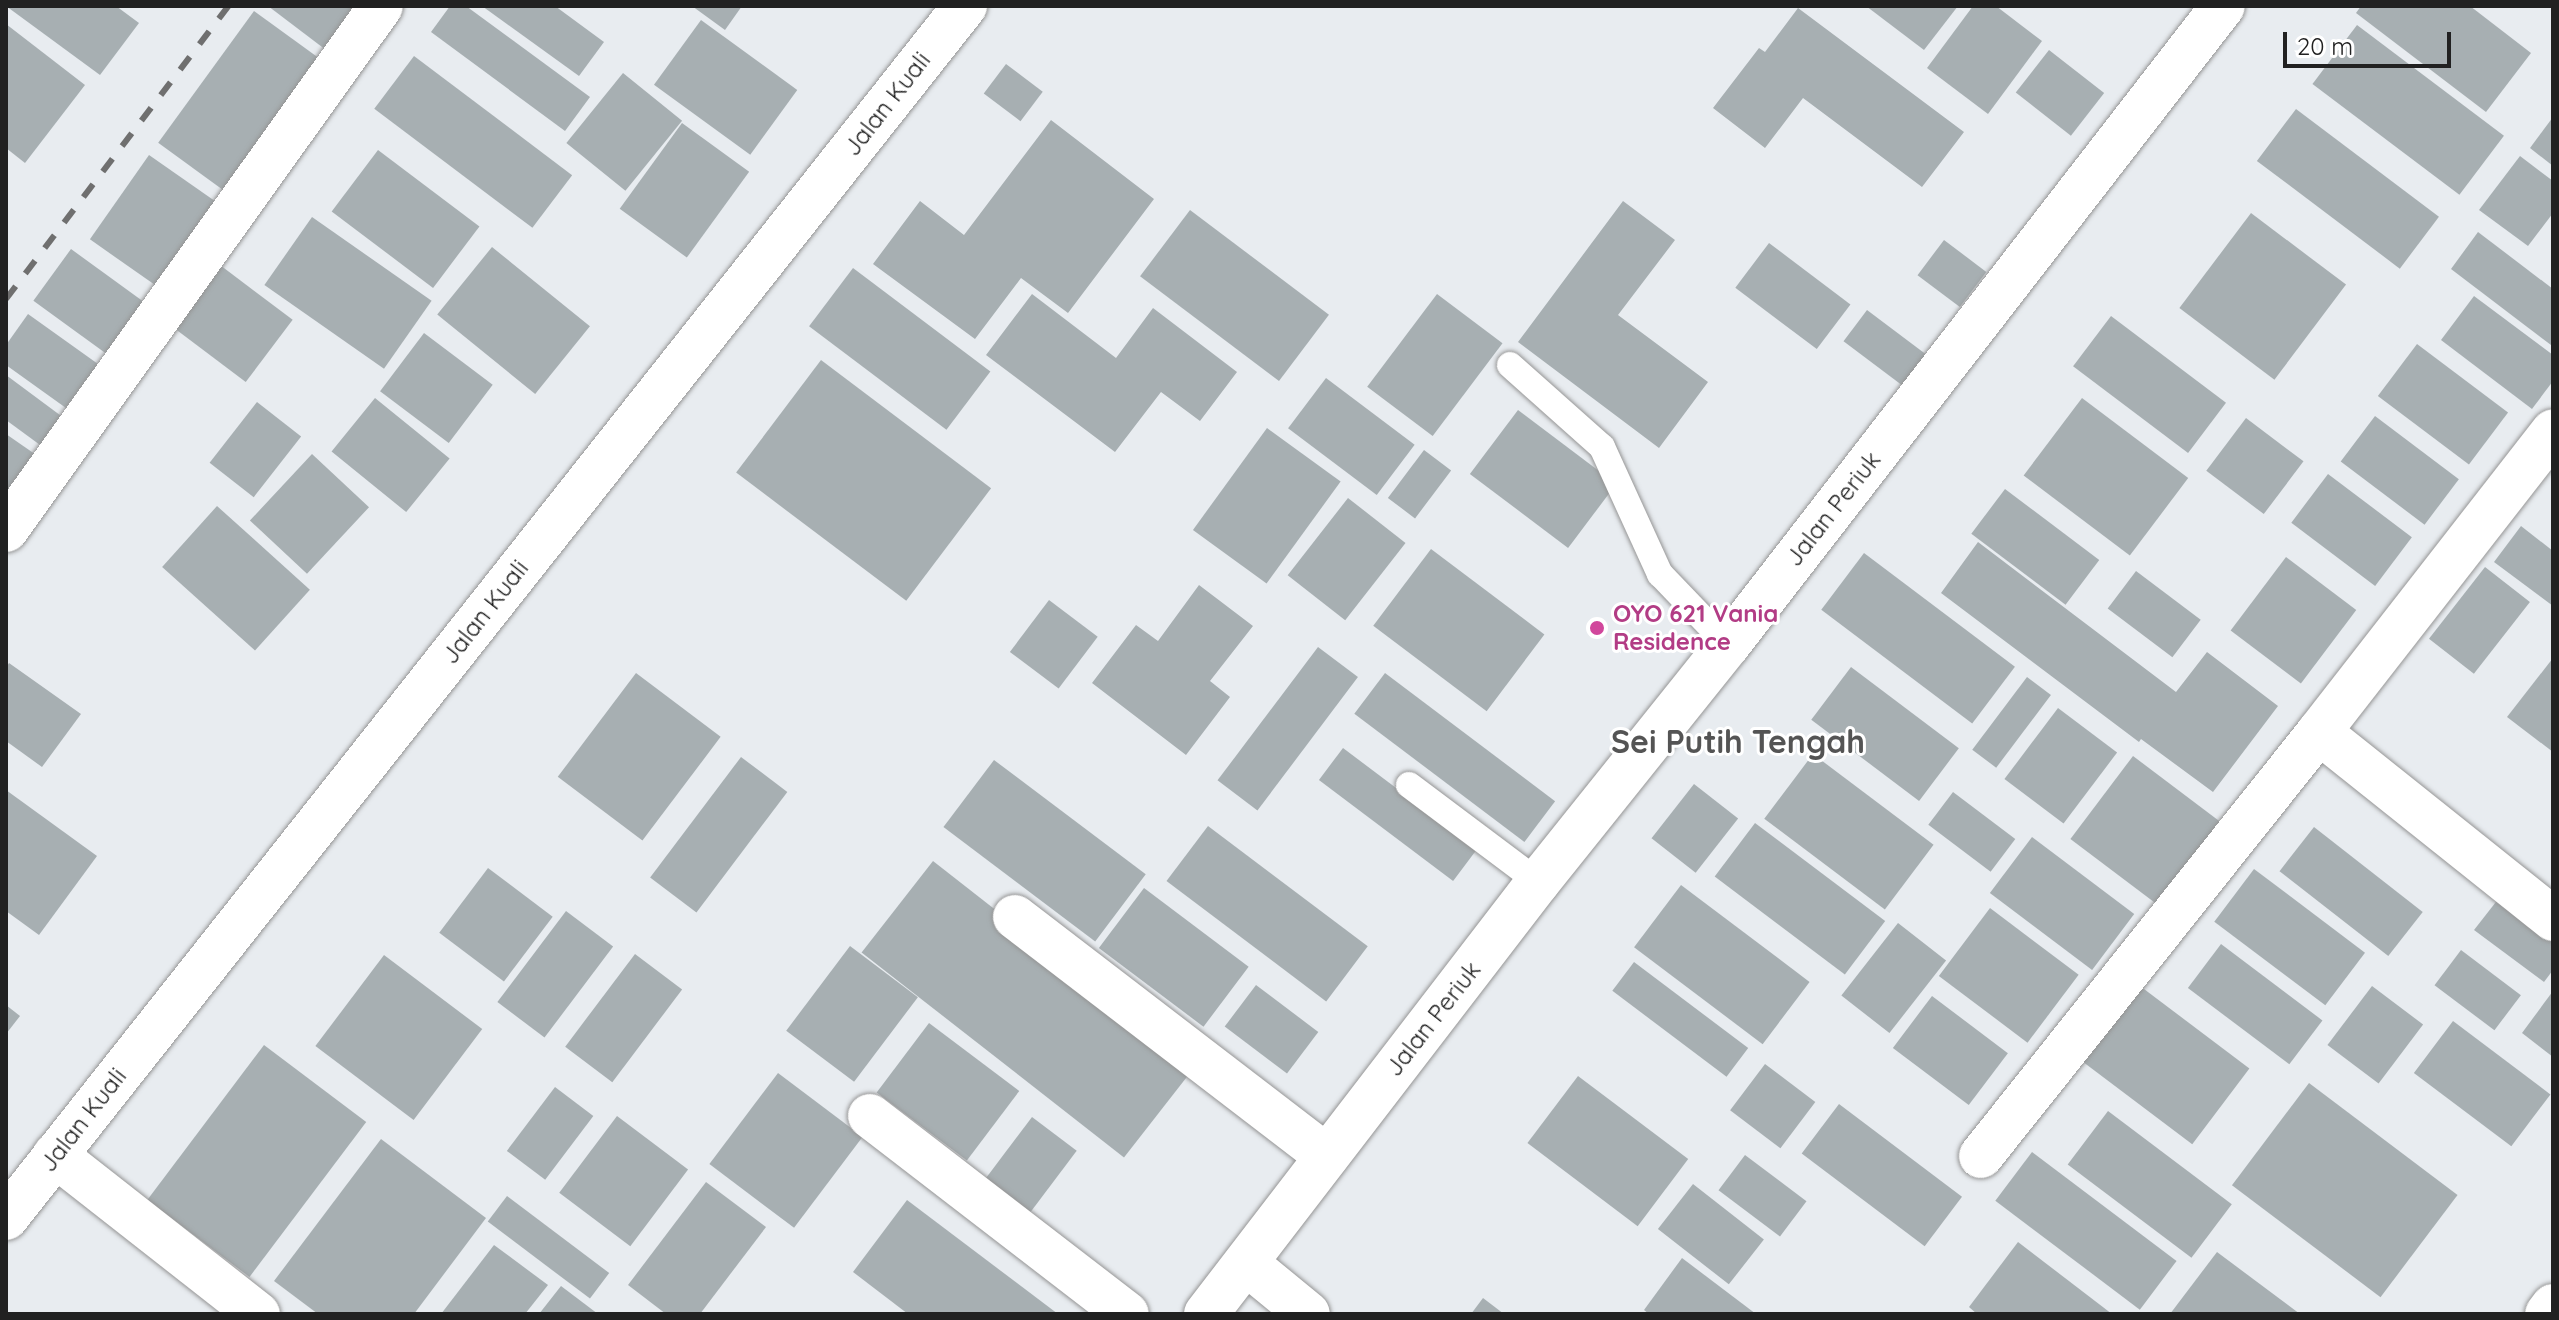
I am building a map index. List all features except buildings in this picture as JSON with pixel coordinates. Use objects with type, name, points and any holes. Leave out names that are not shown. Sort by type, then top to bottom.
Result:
[{"type":"street","points":[[6,530],[381,6]]},
{"type":"street","name":"Jalan Kuali","points":[[6,1218],[965,6]]},
{"type":"street","name":"Jalan Periuk","points":[[1206,1314],[1538,882],[1728,645],[2223,6]]},
{"type":"street","points":[[1981,1156],[2319,732],[2553,431]]},
{"type":"street","points":[[2319,732],[2553,919]]},
{"type":"street","points":[[1015,917],[1327,1156]]},
{"type":"street","points":[[870,1116],[1127,1314]]},
{"type":"street","points":[[55,1155],[258,1314]]},
{"type":"street","points":[[1246,1263],[1308,1314]]},
{"type":"street","points":[[2547,1314],[2553,1306]]},
{"type":"lane","points":[[1510,365],[1602,447],[1660,574],[1728,645]]},
{"type":"lane","points":[[1409,785],[1538,882]]},
{"type":"railway","points":[[6,299],[228,6]]},
{"type":"place","name":"OYO 621 Vania Residence","points":[[1597,628]]},
{"type":"district","name":"Sei Putih Tengah","points":[[1738,741]]}]
